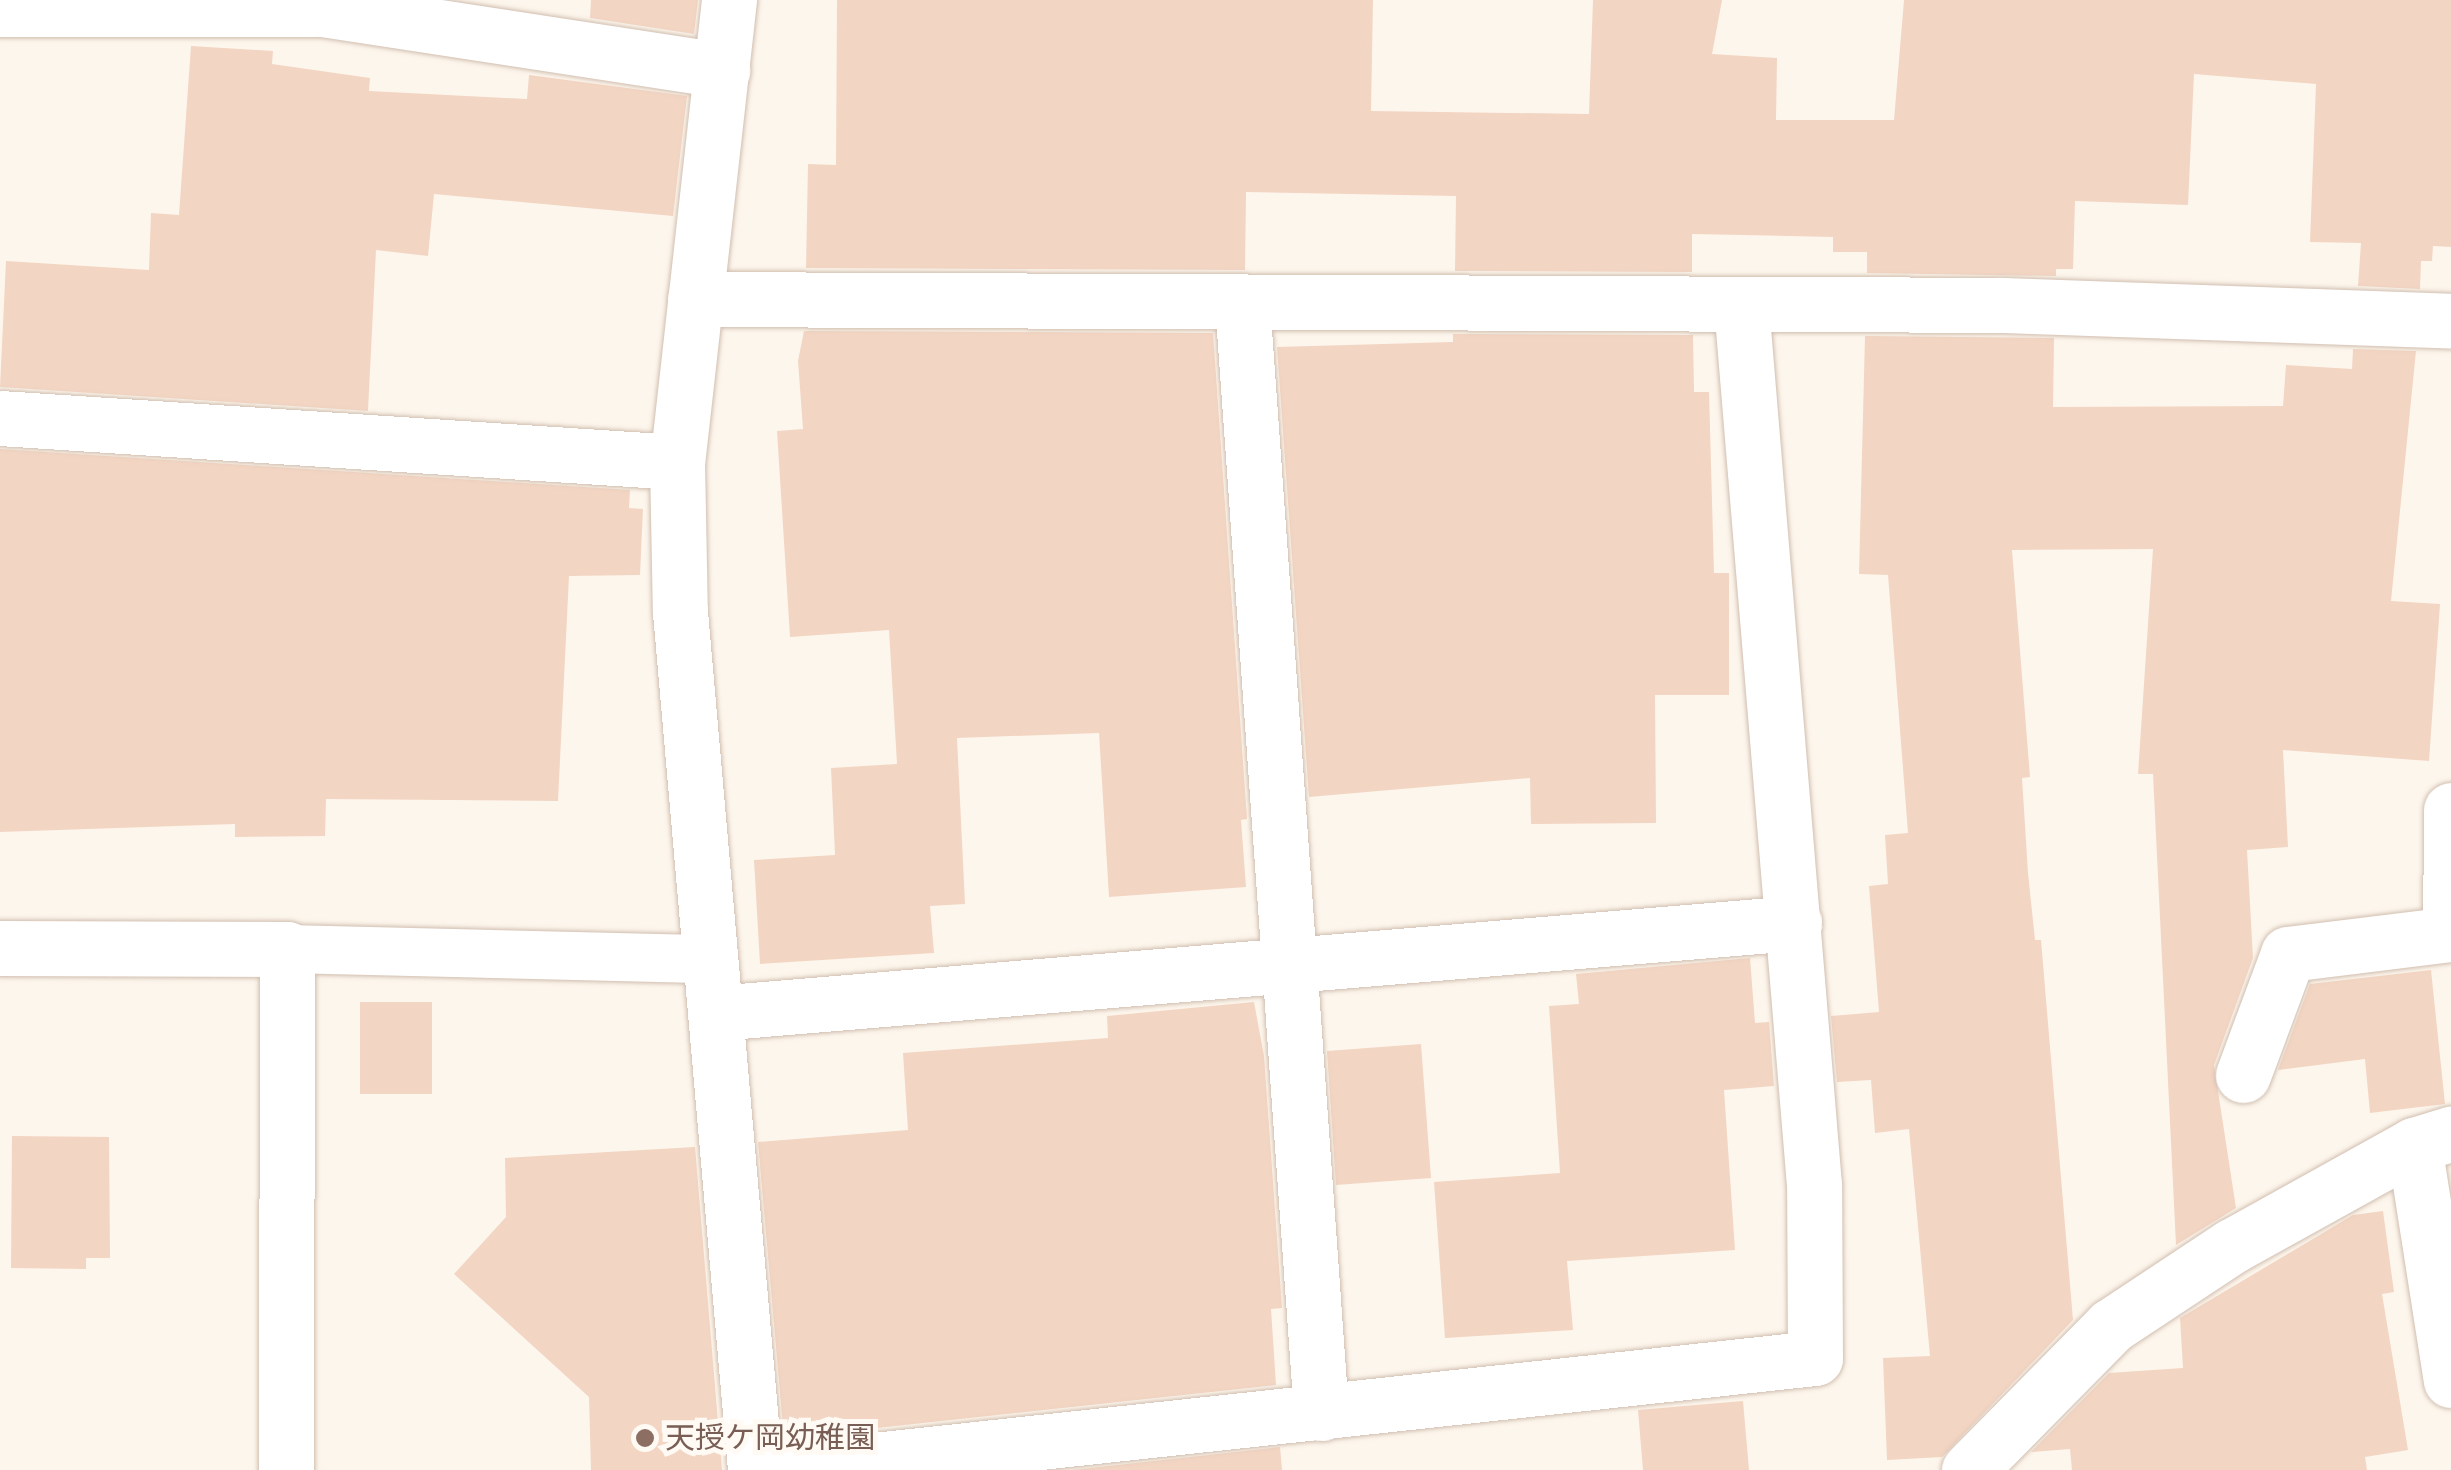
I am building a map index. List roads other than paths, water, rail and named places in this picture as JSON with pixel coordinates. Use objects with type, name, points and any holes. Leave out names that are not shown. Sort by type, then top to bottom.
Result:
[{"type":"street","points":[[730,0],[677,462],[680,612],[755,1470]]},
{"type":"street","points":[[0,9],[322,9],[722,70]]},
{"type":"street","points":[[695,300],[2002,304],[2451,321]]},
{"type":"street","points":[[1242,302],[1321,1413]]},
{"type":"street","points":[[782,1470],[1815,1358],[1814,1185],[1742,304]]},
{"type":"street","points":[[0,418],[677,462]]},
{"type":"street","points":[[2243,1075],[2288,954],[2450,934],[2451,810]]},
{"type":"street","points":[[716,1013],[1794,922]]},
{"type":"street","points":[[0,948],[287,950],[286,1470]]},
{"type":"street","points":[[1969,1470],[2111,1326],[2232,1246],[2433,1139],[2451,1380]]},
{"type":"lane","points":[[287,950],[710,959]]},
{"type":"place","name":"天授ケ岡幼稚園","points":[[645,1438]]}]
